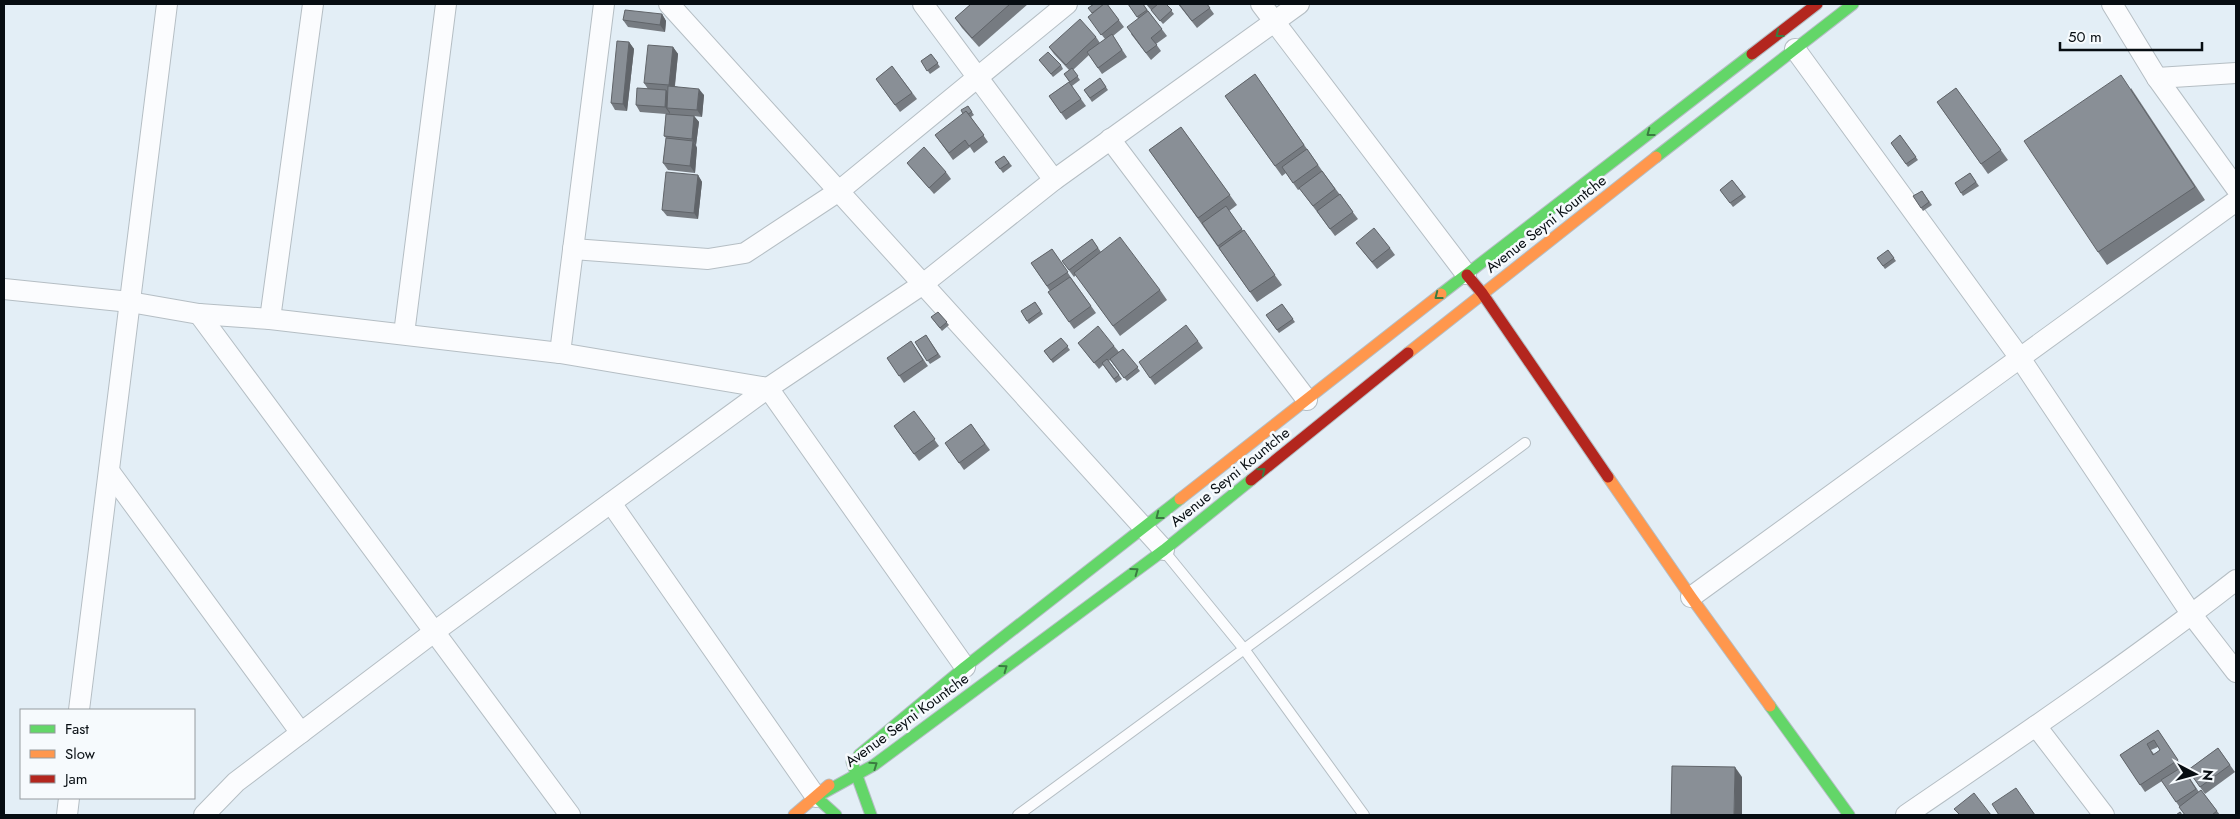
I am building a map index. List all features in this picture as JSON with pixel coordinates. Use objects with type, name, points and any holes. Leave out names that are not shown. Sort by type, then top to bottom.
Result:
[{"type":"main road","name":"Avenue Seyni Kountche","points":[[816,797],[852,762],[965,667],[1466,274],[1817,4]]},
{"type":"main road","name":"Avenue Seyni Kountche","points":[[816,797],[857,776],[1164,550],[1482,294],[1853,4]]},
{"type":"main road","points":[[1466,274],[1482,294],[1691,596],[1850,815]]},
{"type":"main road","points":[[852,762],[871,815]]},
{"type":"main road","points":[[794,815],[816,797],[836,815]]},
{"type":"street","points":[[79,709],[167,4]]},
{"type":"street","points":[[270,319],[313,4]]},
{"type":"street","points":[[404,334],[446,4]]},
{"type":"street","points":[[560,353],[604,4]]},
{"type":"street","points":[[669,4],[1164,550]]},
{"type":"street","points":[[924,4],[1054,180]]},
{"type":"street","points":[[573,249],[708,259],[745,254],[839,191],[1067,4]]},
{"type":"street","points":[[1260,4],[1466,274]]},
{"type":"street","points":[[204,815],[236,782],[434,632],[768,388],[923,284],[1054,180],[1299,4]]},
{"type":"street","points":[[2112,4],[2156,78],[2236,188]]},
{"type":"street","points":[[1795,49],[2020,358],[2192,614],[2236,672]]},
{"type":"street","points":[[2156,78],[2236,73]]},
{"type":"street","points":[[1110,139],[1307,400]]},
{"type":"street","points":[[1691,596],[2236,201]]},
{"type":"street","points":[[4,289],[130,302],[199,314],[270,319],[560,353],[768,388],[965,667]]},
{"type":"street","points":[[199,314],[570,815]]},
{"type":"street","points":[[109,471],[301,733]]},
{"type":"street","points":[[611,503],[816,797]]},
{"type":"street","points":[[1906,815],[2036,726],[2192,614],[2236,580]]},
{"type":"street","points":[[2036,726],[2104,815]]},
{"type":"street","points":[[66,815],[69,799]]},
{"type":"lane","points":[[1018,815],[1524,444]]},
{"type":"lane","points":[[1164,550],[1244,649],[1364,815]]},
{"type":"building","points":[[971,4],[1010,4],[972,38],[955,18]]},
{"type":"building","points":[[1094,4],[1104,4],[1092,13],[1088,8]]},
{"type":"building","points":[[1104,4],[1107,4],[1119,20],[1101,35],[1088,17]]},
{"type":"building","points":[[1128,4],[1143,4],[1147,10],[1137,17]]},
{"type":"building","points":[[1158,4],[1166,4],[1172,10],[1160,21],[1151,10]]},
{"type":"building","points":[[1179,4],[1207,4],[1210,8],[1192,21]]},
{"type":"building","points":[[625,10],[662,14],[660,25],[623,20]]},
{"type":"building","points":[[1148,11],[1162,29],[1151,38],[1157,45],[1146,53],[1127,27]]},
{"type":"building","points":[[1080,19],[1096,37],[1066,65],[1049,47]]},
{"type":"building","points":[[1112,34],[1122,50],[1098,68],[1087,52]]},
{"type":"building","points":[[617,41],[629,42],[623,104],[611,103]]},
{"type":"building","points":[[648,45],[673,47],[669,85],[644,83]]},
{"type":"building","points":[[1048,52],[1061,65],[1051,74],[1039,60]]},
{"type":"building","points":[[931,54],[938,63],[927,71],[921,61]]},
{"type":"building","points":[[892,66],[912,93],[895,105],[876,79]]},
{"type":"building","points":[[1072,68],[1078,76],[1070,82],[1064,74]]},
{"type":"building","points":[[1255,74],[1304,145],[1275,166],[1225,96]]},
{"type":"building","points":[[2121,75],[2195,187],[2098,252],[2024,141]]},
{"type":"building","points":[[1100,78],[1106,87],[1090,98],[1084,90]]},
{"type":"building","points":[[1069,82],[1081,99],[1061,113],[1049,96]]},
{"type":"building","points":[[668,86],[699,89],[697,110],[667,108]]},
{"type":"building","points":[[637,88],[666,90],[665,107],[636,105]]},
{"type":"building","points":[[1956,88],[2001,150],[1981,164],[1937,102]]},
{"type":"building","points":[[968,106],[972,112],[968,114],[966,111],[963,114],[961,110]]},
{"type":"building","points":[[966,111],[984,135],[969,146],[965,140],[949,153],[935,135]]},
{"type":"building","points":[[666,114],[694,116],[692,139],[664,136]]},
{"type":"building","points":[[1181,127],[1230,195],[1198,218],[1149,150]]},
{"type":"building","points":[[1900,135],[1916,157],[1906,164],[1891,143]]},
{"type":"building","points":[[666,138],[693,141],[690,166],[663,163]]},
{"type":"building","points":[[924,147],[946,172],[929,188],[907,163]]},
{"type":"building","points":[[1307,149],[1318,165],[1293,183],[1282,167]]},
{"type":"building","points":[[1004,156],[1009,163],[1000,169],[995,162]]},
{"type":"building","points":[[1322,171],[1335,189],[1313,206],[1299,188]]},
{"type":"building","points":[[666,172],[698,175],[694,213],[662,210]]},
{"type":"building","points":[[1970,173],[1976,182],[1961,193],[1955,183]]},
{"type":"building","points":[[1732,180],[1743,194],[1730,203],[1720,190]]},
{"type":"building","points":[[1922,191],[1929,202],[1921,208],[1913,196]]},
{"type":"building","points":[[1340,194],[1353,212],[1330,229],[1317,211]]},
{"type":"building","points":[[1226,206],[1242,229],[1218,246],[1202,223]]},
{"type":"building","points":[[1374,228],[1390,248],[1372,262],[1356,243]]},
{"type":"building","points":[[1244,230],[1275,275],[1250,292],[1219,248]]},
{"type":"building","points":[[1120,237],[1160,290],[1113,326],[1074,273]]},
{"type":"building","points":[[1092,239],[1098,248],[1069,270],[1062,261]]},
{"type":"building","points":[[1052,249],[1068,272],[1047,286],[1031,263]]},
{"type":"building","points":[[1888,250],[1894,258],[1883,266],[1877,258]]},
{"type":"building","points":[[1070,277],[1091,306],[1069,322],[1048,292]]},
{"type":"building","points":[[1035,302],[1041,311],[1027,321],[1021,311]]},
{"type":"building","points":[[1282,304],[1293,319],[1277,330],[1266,315]]},
{"type":"building","points":[[938,312],[947,322],[940,328],[931,317]]},
{"type":"building","points":[[1186,325],[1198,341],[1150,378],[1139,362]]},
{"type":"building","points":[[1098,326],[1114,346],[1094,363],[1078,343]]},
{"type":"building","points":[[926,335],[938,354],[927,361],[915,342]]},
{"type":"building","points":[[1061,338],[1068,346],[1051,360],[1044,351]]},
{"type":"building","points":[[911,341],[923,360],[899,376],[887,358]]},
{"type":"building","points":[[1123,349],[1138,367],[1124,378],[1110,359]]},
{"type":"building","points":[[1107,359],[1119,375],[1114,379],[1102,363]]},
{"type":"building","points":[[914,411],[935,439],[914,454],[894,426]]},
{"type":"building","points":[[971,424],[985,444],[959,463],[945,443]]},
{"type":"building","points":[[2158,730],[2178,760],[2140,785],[2120,755]],"holes":[[[2154,740],[2160,750],[2153,755],[2147,744]]]},
{"type":"building","points":[[2218,748],[2230,765],[2200,787],[2188,770]]},
{"type":"building","points":[[1672,766],[1735,767],[1734,815],[1671,815]]},
{"type":"building","points":[[2182,767],[2196,789],[2176,802],[2161,780]]},
{"type":"building","points":[[2016,788],[2035,815],[1999,815],[1992,804]]},
{"type":"building","points":[[2201,790],[2217,811],[2212,815],[2185,815],[2179,807]]},
{"type":"building","points":[[1974,793],[1991,815],[1960,815],[1954,809]]},
{"type":"traffic: fast","points":[[1656,157],[1853,4]]},
{"type":"traffic: fast","points":[[1441,294],[1752,54]]},
{"type":"traffic: fast","points":[[816,797],[874,765],[1164,550],[1251,480]]},
{"type":"traffic: fast","points":[[859,755],[965,667],[1180,499]]},
{"type":"traffic: fast","points":[[1770,706],[1849,815]]},
{"type":"traffic: fast","points":[[852,762],[871,815]]},
{"type":"traffic: fast","points":[[816,797],[836,815]]},
{"type":"traffic: slow","points":[[1408,353],[1656,157]]},
{"type":"traffic: slow","points":[[1180,499],[1441,294]]},
{"type":"traffic: slow","points":[[1608,477],[1691,597],[1770,706]]},
{"type":"traffic: slow","points":[[794,815],[829,785]]},
{"type":"traffic: jam","points":[[1752,54],[1817,4]]},
{"type":"traffic: jam","points":[[1467,275],[1482,293],[1608,477]]},
{"type":"traffic: jam","points":[[1251,480],[1408,353]]}]
